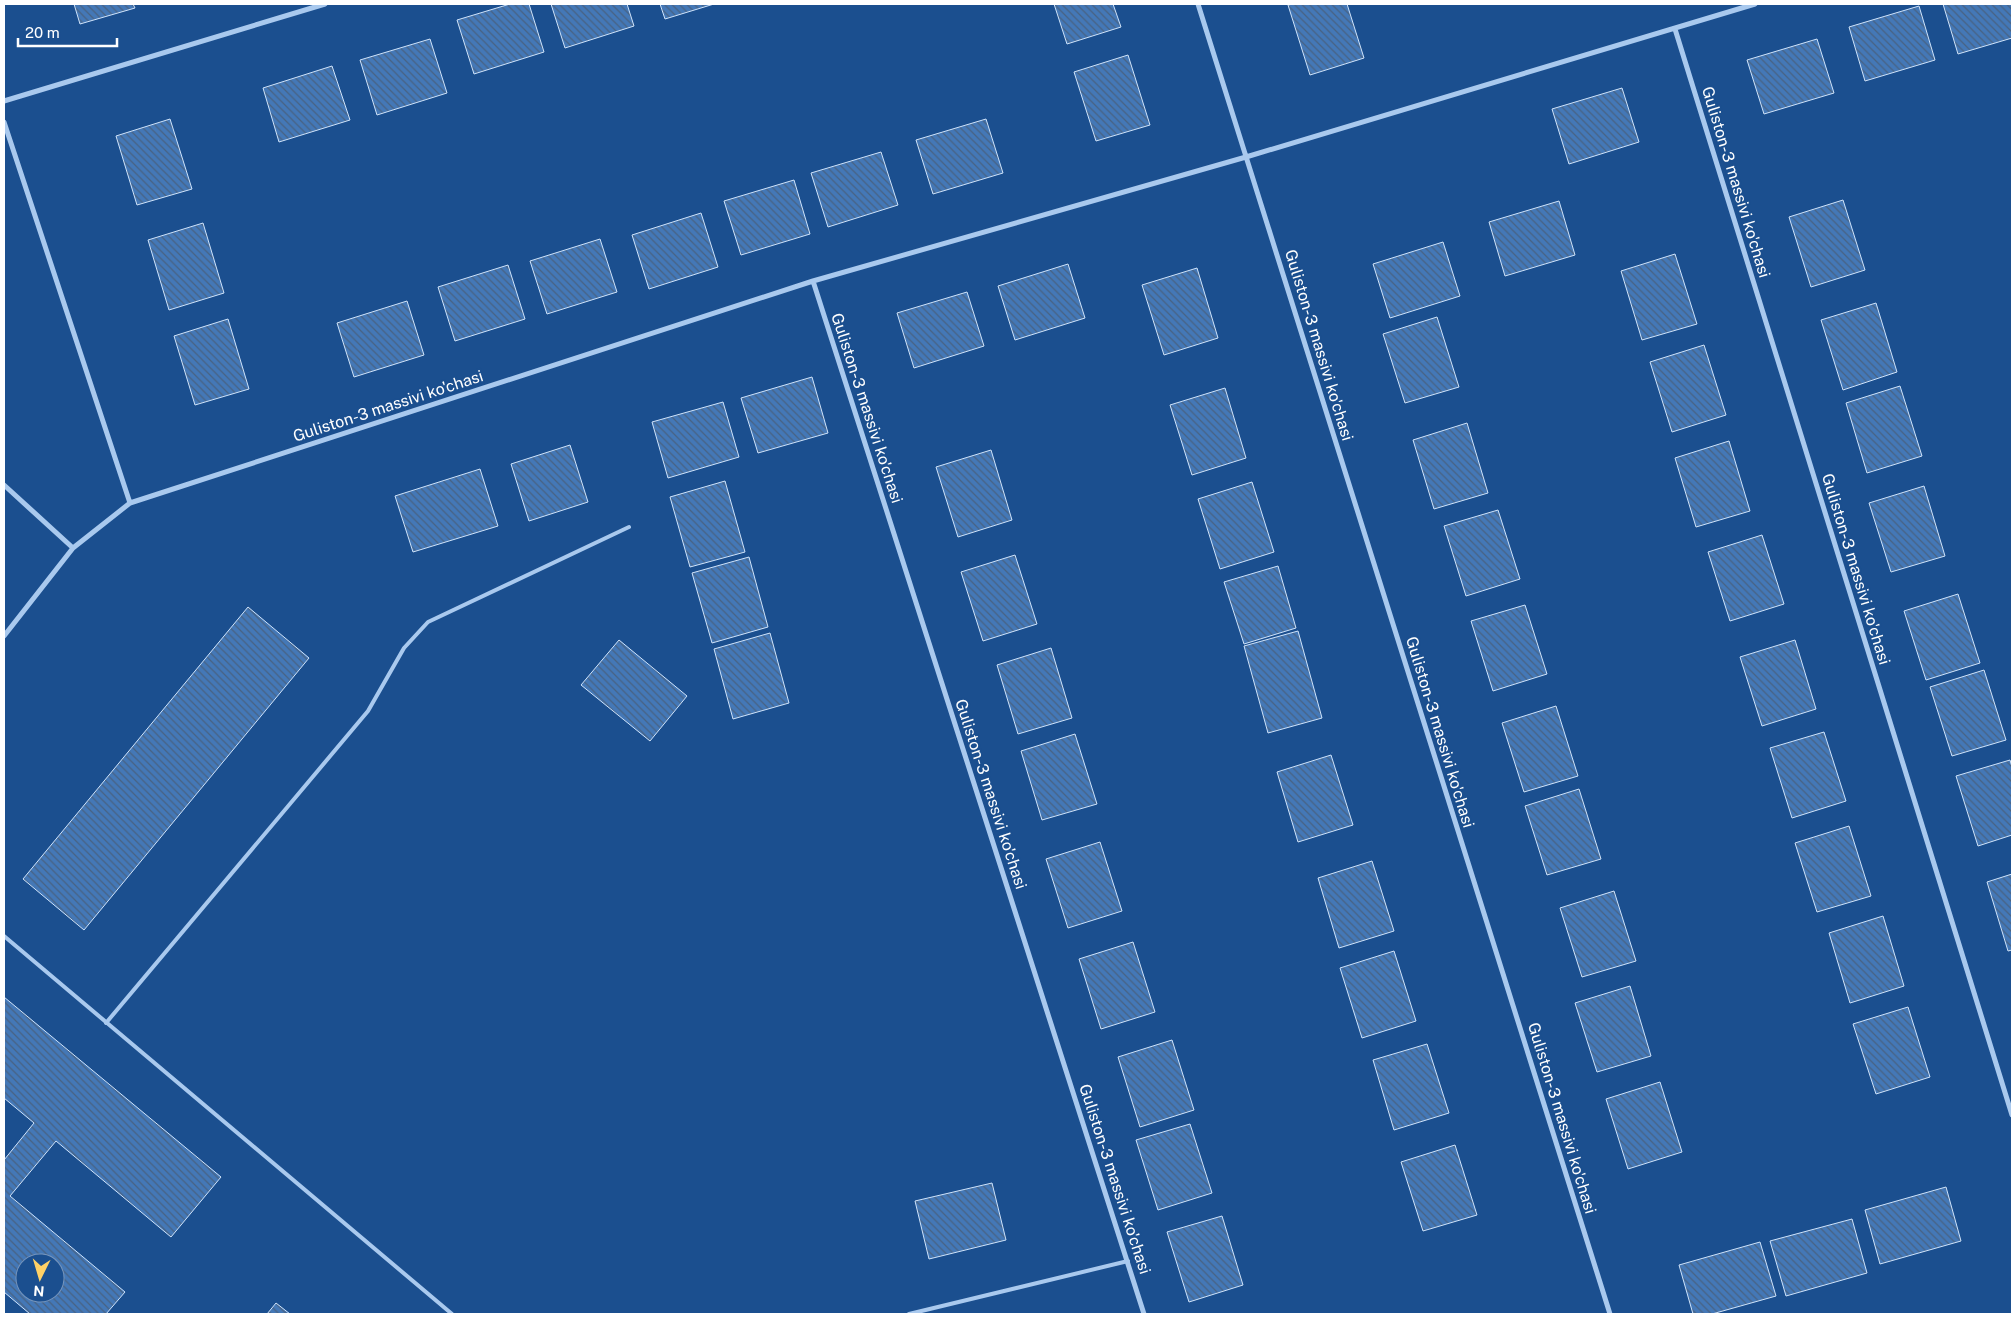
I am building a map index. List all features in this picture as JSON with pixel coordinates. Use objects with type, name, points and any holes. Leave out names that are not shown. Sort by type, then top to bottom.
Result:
[{"type":"street","points":[[4,101],[325,4]]},
{"type":"street","name":"Guliston-3 massivi ko'chasi","points":[[1198,4],[1610,1314]]},
{"type":"street","name":"Guliston-3 massivi ko'chasi","points":[[4,636],[74,548],[130,503],[813,281],[1246,157],[1755,4]]},
{"type":"street","name":"Guliston-3 massivi ko'chasi","points":[[1675,29],[2012,1115]]},
{"type":"street","points":[[4,122],[130,503]]},
{"type":"street","name":"Guliston-3 massivi ko'chasi","points":[[813,281],[1144,1314]]},
{"type":"street","points":[[4,485],[74,548]]},
{"type":"lane","points":[[106,1023],[368,712],[404,648],[428,622],[629,527]]},
{"type":"lane","points":[[4,936],[452,1314]]},
{"type":"lane","points":[[909,1314],[1128,1261]]},
{"type":"building","points":[[74,4],[133,4],[135,8],[80,24]]},
{"type":"building","points":[[510,4],[529,4],[544,52],[474,74],[457,20]]},
{"type":"building","points":[[551,4],[627,4],[634,26],[565,48]]},
{"type":"building","points":[[660,4],[714,4],[665,19]]},
{"type":"building","points":[[1054,4],[1113,4],[1121,27],[1067,44]]},
{"type":"building","points":[[1347,4],[1364,58],[1310,75],[1288,5]]},
{"type":"building","points":[[1943,4],[2012,4],[2012,38],[1958,54]]},
{"type":"building","points":[[1919,6],[1935,60],[1865,81],[1849,27]]},
{"type":"building","points":[[430,39],[447,93],[377,115],[360,60]]},
{"type":"building","points":[[1817,39],[1834,93],[1764,114],[1747,60]]},
{"type":"building","points":[[1128,55],[1150,125],[1096,141],[1074,72]]},
{"type":"building","points":[[332,66],[350,120],[279,142],[263,88]]},
{"type":"building","points":[[1622,88],[1639,142],[1569,164],[1552,109]]},
{"type":"building","points":[[170,119],[192,189],[137,205],[116,136]]},
{"type":"building","points":[[986,119],[1003,173],[933,194],[916,140]]},
{"type":"building","points":[[881,152],[898,205],[828,227],[811,173]]},
{"type":"building","points":[[794,180],[810,234],[741,255],[724,201]]},
{"type":"building","points":[[1843,200],[1865,270],[1811,287],[1789,217]]},
{"type":"building","points":[[1559,201],[1575,255],[1505,276],[1489,222]]},
{"type":"building","points":[[701,213],[718,267],[649,289],[632,235]]},
{"type":"building","points":[[203,223],[224,293],[169,310],[148,240]]},
{"type":"building","points":[[600,239],[617,292],[547,314],[530,261]]},
{"type":"building","points":[[1443,242],[1460,296],[1390,318],[1373,264]]},
{"type":"building","points":[[1675,254],[1697,324],[1642,340],[1621,271]]},
{"type":"building","points":[[1068,264],[1085,318],[1015,340],[998,286]]},
{"type":"building","points":[[508,265],[525,319],[455,341],[438,287]]},
{"type":"building","points":[[1197,268],[1218,338],[1164,355],[1142,285]]},
{"type":"building","points":[[967,292],[984,346],[914,368],[897,313]]},
{"type":"building","points":[[407,301],[424,355],[354,377],[337,323]]},
{"type":"building","points":[[1876,303],[1897,372],[1843,390],[1821,320]]},
{"type":"building","points":[[1437,317],[1459,387],[1405,403],[1383,334]]},
{"type":"building","points":[[228,319],[249,389],[195,405],[174,336]]},
{"type":"building","points":[[1704,345],[1726,415],[1672,432],[1650,362]]},
{"type":"building","points":[[812,377],[828,433],[758,453],[741,398]]},
{"type":"building","points":[[1900,386],[1922,456],[1867,473],[1846,403]]},
{"type":"building","points":[[1225,388],[1246,458],[1192,475],[1170,405]]},
{"type":"building","points":[[723,402],[739,457],[668,478],[652,422]]},
{"type":"building","points":[[1467,423],[1488,493],[1434,509],[1413,440]]},
{"type":"building","points":[[1729,441],[1750,511],[1696,527],[1675,458]]},
{"type":"building","points":[[570,445],[588,502],[529,521],[511,464]]},
{"type":"building","points":[[991,450],[1012,520],[958,537],[936,467]]},
{"type":"building","points":[[480,469],[498,526],[413,552],[395,496]]},
{"type":"building","points":[[725,481],[745,552],[690,567],[670,497]]},
{"type":"building","points":[[1252,482],[1274,552],[1220,569],[1198,499]]},
{"type":"building","points":[[1924,486],[1945,556],[1891,572],[1869,503]]},
{"type":"building","points":[[1498,510],[1520,579],[1466,596],[1444,526]]},
{"type":"building","points":[[1762,535],[1784,604],[1730,621],[1708,552]]},
{"type":"building","points":[[1015,555],[1037,624],[983,641],[961,572]]},
{"type":"building","points":[[749,557],[768,627],[712,643],[692,573]]},
{"type":"building","points":[[1278,566],[1296,628],[1244,644],[1224,582]]},
{"type":"building","points":[[1958,594],[1980,663],[1926,680],[1904,611]]},
{"type":"building","points":[[1525,605],[1547,674],[1493,691],[1471,621]]},
{"type":"building","points":[[248,607],[309,658],[84,930],[23,879]]},
{"type":"building","points":[[1298,631],[1322,718],[1268,733],[1244,646]]},
{"type":"building","points":[[770,633],[789,703],[733,719],[714,649]]},
{"type":"building","points":[[619,640],[687,696],[650,741],[581,685]]},
{"type":"building","points":[[1795,640],[1816,709],[1762,726],[1740,657]]},
{"type":"building","points":[[1051,648],[1072,718],[1018,734],[997,665]]},
{"type":"building","points":[[1984,670],[2006,740],[1952,756],[1930,687]]},
{"type":"building","points":[[1556,706],[1578,776],[1524,792],[1502,723]]},
{"type":"building","points":[[1824,732],[1846,801],[1792,818],[1770,748]]},
{"type":"building","points":[[1075,734],[1097,804],[1042,820],[1021,751]]},
{"type":"building","points":[[1331,755],[1353,825],[1298,842],[1277,772]]},
{"type":"building","points":[[2010,760],[2012,767],[2012,835],[1978,846],[1956,776]]},
{"type":"building","points":[[1579,789],[1601,859],[1547,875],[1525,806]]},
{"type":"building","points":[[1849,826],[1871,896],[1817,912],[1795,843]]},
{"type":"building","points":[[1100,842],[1122,911],[1068,928],[1046,859]]},
{"type":"building","points":[[1372,861],[1394,931],[1339,948],[1318,878]]},
{"type":"building","points":[[2012,874],[2012,950],[2008,951],[1987,882]]},
{"type":"building","points":[[1614,891],[1636,961],[1582,977],[1560,908]]},
{"type":"building","points":[[1883,916],[1904,986],[1850,1003],[1829,933]]},
{"type":"building","points":[[1133,942],[1155,1012],[1101,1029],[1079,959]]},
{"type":"building","points":[[1394,951],[1416,1021],[1362,1038],[1340,968]]},
{"type":"building","points":[[1630,986],[1651,1056],[1597,1072],[1575,1003]]},
{"type":"building","points":[[4,997],[221,1177],[171,1237],[56,1141],[10,1196],[125,1292],[106,1314],[30,1314],[17,1303],[65,1303],[65,1253],[15,1253],[15,1301],[4,1292],[4,1160],[34,1123],[4,1098]]},
{"type":"building","points":[[1908,1007],[1930,1077],[1876,1094],[1853,1024]]},
{"type":"building","points":[[1172,1040],[1194,1110],[1140,1127],[1118,1057]]},
{"type":"building","points":[[1427,1044],[1449,1113],[1394,1130],[1373,1060]]},
{"type":"building","points":[[1660,1082],[1682,1152],[1628,1169],[1606,1099]]},
{"type":"building","points":[[1190,1124],[1212,1193],[1158,1210],[1136,1140]]},
{"type":"building","points":[[1455,1145],[1477,1215],[1423,1231],[1401,1162]]},
{"type":"building","points":[[992,1183],[1006,1240],[929,1259],[915,1201]]},
{"type":"building","points":[[1946,1187],[1961,1241],[1880,1264],[1865,1210]]},
{"type":"building","points":[[1222,1216],[1243,1285],[1189,1302],[1167,1232]]},
{"type":"building","points":[[1852,1219],[1867,1273],[1786,1296],[1770,1241]]},
{"type":"building","points":[[1760,1242],[1776,1296],[1712,1314],[1693,1314],[1679,1265]]},
{"type":"building","points":[[276,1303],[290,1314],[267,1314]]}]
